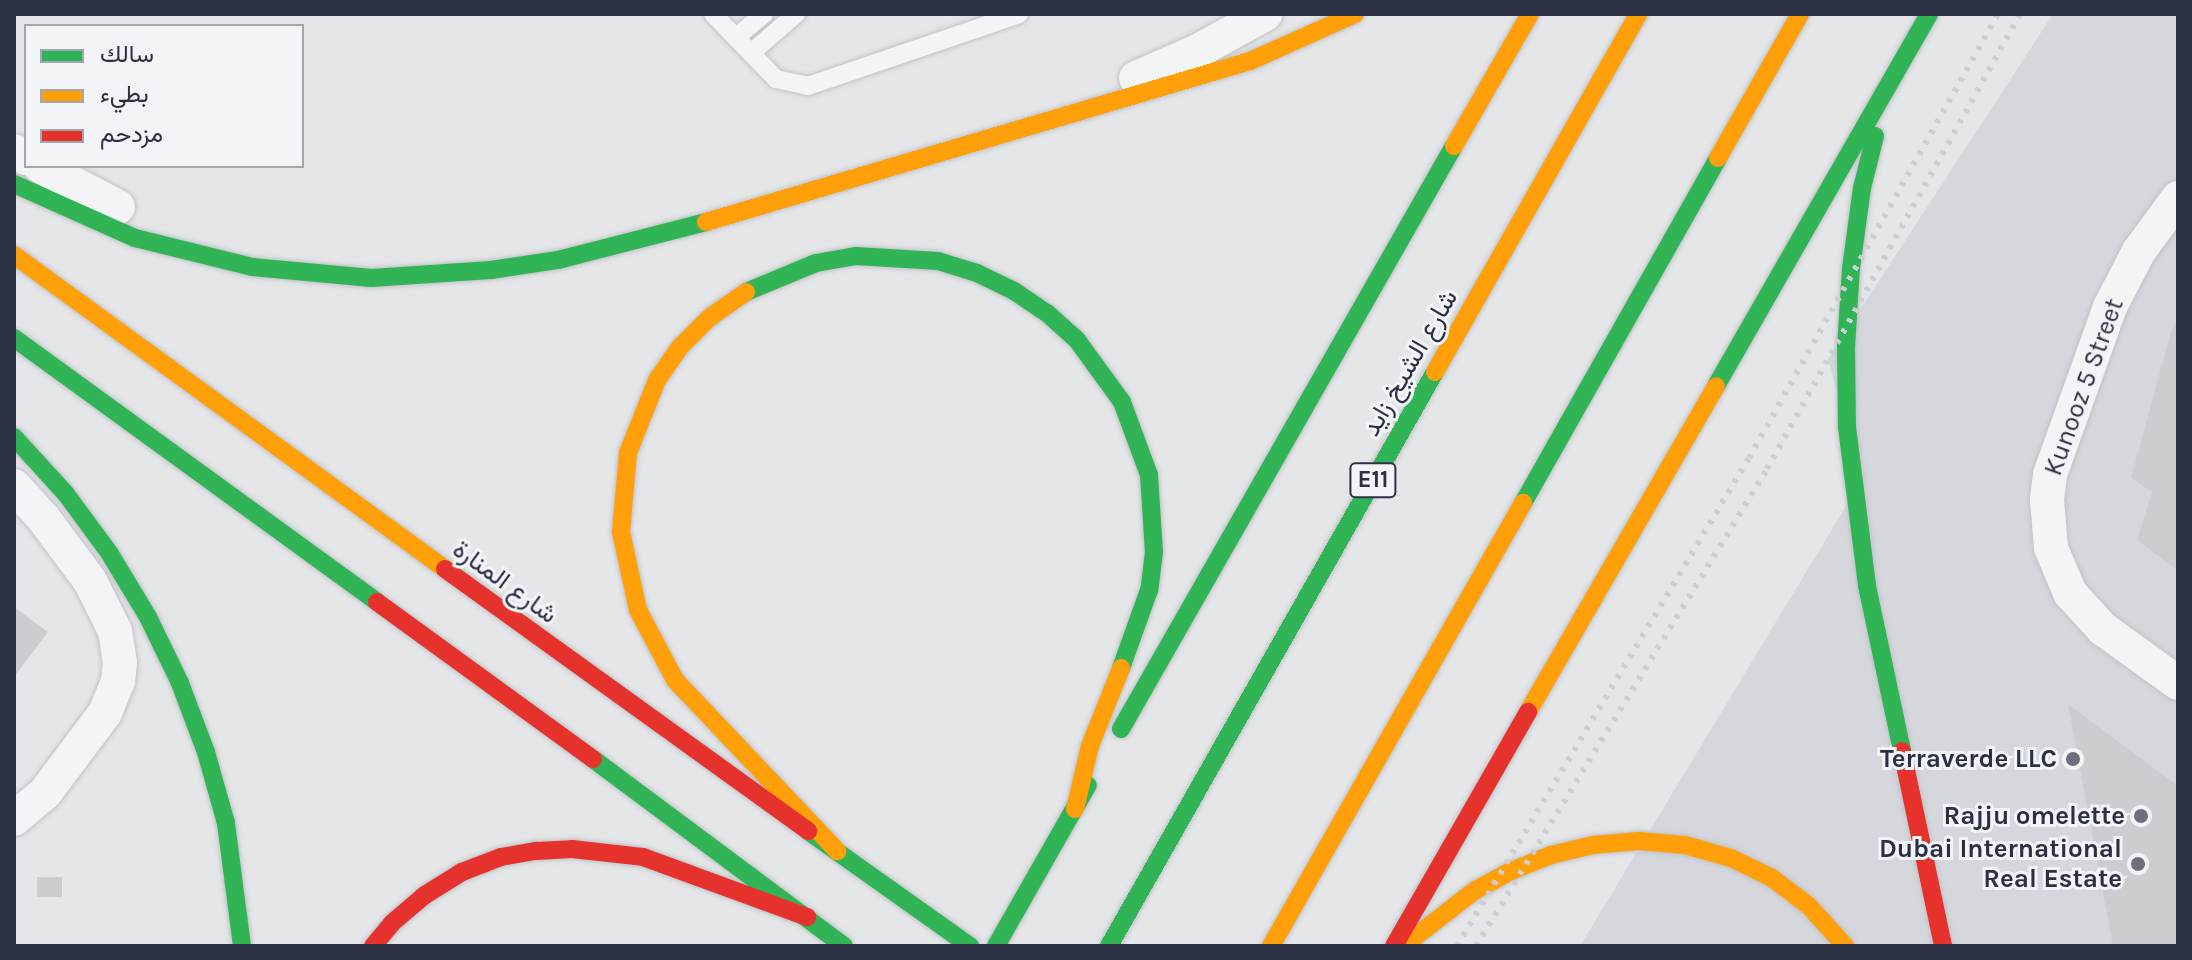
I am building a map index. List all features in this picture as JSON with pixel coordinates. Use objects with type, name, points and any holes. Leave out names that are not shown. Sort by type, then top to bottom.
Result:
[{"type":"main road","points":[[14,184],[121,232],[193,255],[252,267],[371,278],[431,276],[558,260],[779,203],[1250,61],[1308,38],[1355,14]]},
{"type":"main road","points":[[996,946],[1530,14]]},
{"type":"main road","name":"شارع الشيخ زايد","points":[[1109,946],[1638,14]]},
{"type":"main road","points":[[1271,946],[1800,14]]},
{"type":"main road","points":[[1394,946],[1929,14]]},
{"type":"main road","points":[[1898,68],[1862,188],[1846,347],[1847,427],[1867,586],[1943,946]]},
{"type":"main road","name":"شارع المنارة","points":[[14,255],[635,708],[970,946]]},
{"type":"main road","points":[[837,851],[675,680],[654,646],[638,610],[621,532],[628,453],[657,380],[680,347],[709,318],[741,294],[777,276],[816,263],[856,256],[897,256],[938,261],[977,273],[1014,291],[1047,313],[1077,340],[1122,402],[1149,475],[1154,552],[1149,590],[1138,627],[1090,746],[1075,809]]},
{"type":"main road","points":[[14,338],[843,945]]},
{"type":"main road","points":[[14,437],[66,494],[110,554],[148,617],[180,683],[206,752],[226,823],[242,946]]},
{"type":"main road","points":[[1404,946],[1451,907],[1511,871],[1579,848],[1639,841],[1685,845],[1731,858],[1772,878],[1809,906],[1845,946]]},
{"type":"main road","points":[[373,946],[392,923],[425,895],[462,872],[501,857],[536,851],[572,849],[643,857],[807,917]]},
{"type":"street","points":[[997,135],[1198,51],[1265,14]]},
{"type":"street","points":[[43,168],[81,190],[136,215],[222,247],[296,265],[371,278]]},
{"type":"street","name":"Kunooz 5 Street","points":[[2178,198],[2139,251],[2110,307],[2050,475],[2047,500],[2051,548],[2070,593],[2103,629],[2178,683]]},
{"type":"street","points":[[14,486],[60,539],[90,581],[115,631],[120,663],[118,681],[105,713],[45,793],[14,819]]},
{"type":"lane","points":[[713,14],[776,79],[808,86],[1019,14]]},
{"type":"lane","points":[[736,37],[764,14]]},
{"type":"lane","points":[[751,53],[796,14]]},
{"type":"shaded area","points":[[2053,14],[2178,14],[2178,946],[1580,946],[1863,478],[1828,359]]},
{"type":"building","points":[[2178,320],[2178,571],[2137,540],[2152,492],[2131,478],[2172,328]]},
{"type":"building","points":[[14,607],[48,632],[14,677]]},
{"type":"building","name":"Dubai International Real Estate","points":[[2068,704],[2178,786],[2176,946],[2113,946]]},
{"type":"building","points":[[37,877],[62,877],[62,897],[37,897]]},
{"type":"railway","points":[[1457,946],[1749,458],[1998,14]]},
{"type":"railway","points":[[1476,946],[1767,469],[2020,14]]},
{"type":"traffic: fast","points":[[1716,386],[1929,14]]},
{"type":"traffic: fast","points":[[1875,136],[1862,188],[1851,268],[1846,347],[1847,427],[1867,586],[1902,751]]},
{"type":"traffic: fast","points":[[1121,729],[1454,146]]},
{"type":"traffic: fast","points":[[1523,503],[1718,158]]},
{"type":"traffic: fast","points":[[14,184],[135,238],[252,267],[371,278],[491,270],[558,260],[706,222]]},
{"type":"traffic: fast","points":[[746,292],[816,263],[856,256],[938,261],[977,273],[1014,291],[1047,313],[1077,340],[1122,402],[1149,475],[1154,552],[1149,590],[1121,668]]},
{"type":"traffic: fast","points":[[14,338],[377,602]]},
{"type":"traffic: fast","points":[[1109,946],[1435,372]]},
{"type":"traffic: fast","points":[[14,437],[66,494],[110,554],[148,617],[180,683],[206,752],[226,823],[242,946]]},
{"type":"traffic: fast","points":[[593,759],[844,946]]},
{"type":"traffic: fast","points":[[996,946],[1088,785]]},
{"type":"traffic: fast","points":[[808,831],[970,946]]},
{"type":"traffic: slow","points":[[706,222],[1250,61],[1355,14]]},
{"type":"traffic: slow","points":[[1454,146],[1530,14]]},
{"type":"traffic: slow","points":[[1435,372],[1638,14]]},
{"type":"traffic: slow","points":[[1718,158],[1800,14]]},
{"type":"traffic: slow","points":[[14,255],[445,569]]},
{"type":"traffic: slow","points":[[746,292],[709,318],[680,347],[657,380],[628,453],[621,532],[638,610],[675,680],[837,851]]},
{"type":"traffic: slow","points":[[1528,712],[1716,386]]},
{"type":"traffic: slow","points":[[1271,946],[1523,503]]},
{"type":"traffic: slow","points":[[1075,809],[1090,746],[1121,668]]},
{"type":"traffic: slow","points":[[1406,944],[1474,891],[1511,871],[1551,855],[1593,845],[1639,841],[1685,845],[1731,858],[1772,878],[1809,906],[1845,946]]},
{"type":"traffic: jam","points":[[445,569],[808,831]]},
{"type":"traffic: jam","points":[[377,602],[593,759]]},
{"type":"traffic: jam","points":[[1394,946],[1528,712]]},
{"type":"traffic: jam","points":[[1902,751],[1943,946]]},
{"type":"traffic: jam","points":[[373,946],[392,923],[425,895],[462,872],[501,857],[536,851],[572,849],[643,857],[807,917]]},
{"type":"place","name":"Terraverde LLC","points":[[2073,759]]},
{"type":"place","name":"Rajju omelette","points":[[2141,816]]},
{"type":"place","name":"Dubai International Real Estate","points":[[2138,864]]}]
